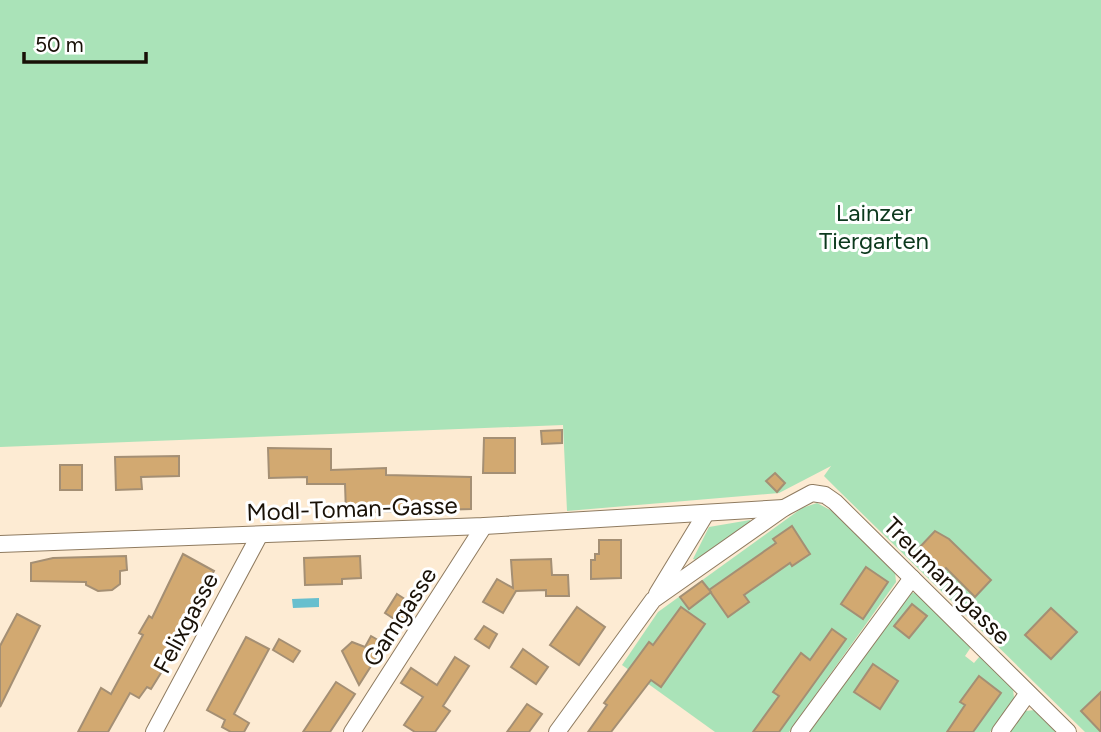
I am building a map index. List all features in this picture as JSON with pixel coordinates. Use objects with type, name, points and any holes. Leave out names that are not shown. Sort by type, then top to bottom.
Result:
[{"type":"street","name":"Treumanngasse","points":[[784,508],[812,493],[825,495],[1068,732]]},
{"type":"street","name":"Modl-Toman-Gasse","points":[[2,549],[705,515],[784,508]]},
{"type":"street","points":[[653,600],[784,508]]},
{"type":"street","points":[[557,732],[653,600],[705,515]]},
{"type":"street","name":"Gamgasse","points":[[352,732],[484,526]]},
{"type":"street","name":"Felixgasse","points":[[154,732],[259,536]]},
{"type":"street","points":[[799,732],[912,578]]},
{"type":"street","points":[[1000,732],[1028,693]]},
{"type":"green space","name":"Lainzer Tiergarten","points":[[0,0],[1101,0],[1101,732],[1085,732],[838,490],[824,476],[831,466],[779,493],[567,511],[563,425],[0,447]]},
{"type":"green space","points":[[817,503],[832,511],[895,572],[896,582],[789,732],[715,732],[622,665],[658,612],[802,508]]},
{"type":"green space","points":[[750,520],[751,523],[696,560],[693,559],[709,527]]},
{"type":"green space","points":[[911,592],[917,594],[971,647],[965,656],[974,663],[980,656],[1013,689],[1014,698],[990,732],[809,732]]},
{"type":"green space","points":[[1035,710],[1057,732],[1010,732],[1025,711]]},
{"type":"water","points":[[319,598],[319,607],[293,608],[292,599]]},
{"type":"building","points":[[562,430],[562,443],[542,444],[541,431]]},
{"type":"building","points":[[484,438],[515,438],[515,473],[483,473]]},
{"type":"building","points":[[268,448],[331,449],[331,470],[386,468],[386,475],[471,477],[471,509],[346,513],[345,484],[307,484],[307,477],[269,478]]},
{"type":"building","points":[[179,456],[179,476],[141,477],[142,489],[116,490],[115,457]]},
{"type":"building","points":[[60,465],[82,465],[82,490],[60,490]]},
{"type":"building","points":[[775,473],[785,483],[777,492],[766,481]]},
{"type":"building","points":[[792,526],[810,554],[792,566],[790,563],[744,595],[749,602],[728,617],[709,590],[776,543],[773,539]]},
{"type":"building","points":[[935,531],[949,539],[991,580],[975,597],[946,568],[943,572],[918,549]]},
{"type":"building","points":[[599,540],[621,540],[621,578],[591,579],[591,560],[595,560],[595,554],[599,554]]},
{"type":"building","points":[[183,554],[214,571],[179,633],[183,635],[174,652],[151,689],[147,687],[139,698],[130,693],[108,732],[78,732],[101,688],[111,694],[143,635],[139,633],[149,616],[152,618]]},
{"type":"building","points":[[126,556],[127,570],[120,571],[120,584],[112,590],[98,591],[86,585],[86,582],[31,581],[31,563],[53,558]]},
{"type":"building","points":[[360,556],[361,578],[342,579],[342,584],[305,585],[304,558]]},
{"type":"building","points":[[551,559],[552,575],[568,575],[569,596],[546,596],[546,590],[516,591],[503,613],[483,602],[497,579],[513,588],[511,560]]},
{"type":"building","points":[[866,567],[888,582],[863,619],[841,604]]},
{"type":"building","points":[[702,581],[711,592],[689,609],[680,597]]},
{"type":"building","points":[[397,594],[414,605],[402,624],[385,613]]},
{"type":"building","points":[[912,604],[927,616],[909,638],[894,626]]},
{"type":"building","points":[[577,607],[605,627],[579,665],[550,645]]},
{"type":"building","points":[[681,607],[705,624],[661,687],[651,680],[611,732],[588,732],[607,705],[604,703],[649,642],[653,645]]},
{"type":"building","points":[[1051,608],[1077,632],[1051,659],[1025,635]]},
{"type":"building","points":[[17,614],[40,626],[0,707],[0,646]]},
{"type":"building","points":[[484,626],[497,634],[489,648],[475,639]]},
{"type":"building","points":[[832,629],[846,639],[779,732],[753,732],[779,696],[773,692],[801,653],[810,660]]},
{"type":"building","points":[[371,636],[385,644],[359,685],[342,651],[352,642],[365,647]]},
{"type":"building","points":[[246,637],[269,649],[234,714],[249,723],[244,732],[231,732],[222,727],[225,720],[207,710]]},
{"type":"building","points":[[279,639],[300,651],[293,662],[273,650]]},
{"type":"building","points":[[523,649],[548,667],[536,684],[511,667]]},
{"type":"building","points":[[455,657],[469,666],[443,706],[450,711],[435,732],[415,732],[404,725],[423,697],[401,683],[411,668],[437,685]]},
{"type":"building","points":[[873,664],[898,681],[880,709],[854,692]]},
{"type":"building","points":[[979,676],[1001,693],[973,732],[947,732],[965,705],[960,702]]},
{"type":"building","points":[[336,682],[355,694],[330,732],[303,732]]},
{"type":"building","points":[[1101,692],[1101,732],[1081,711]]},
{"type":"building","points":[[527,704],[542,714],[529,732],[507,732]]}]
